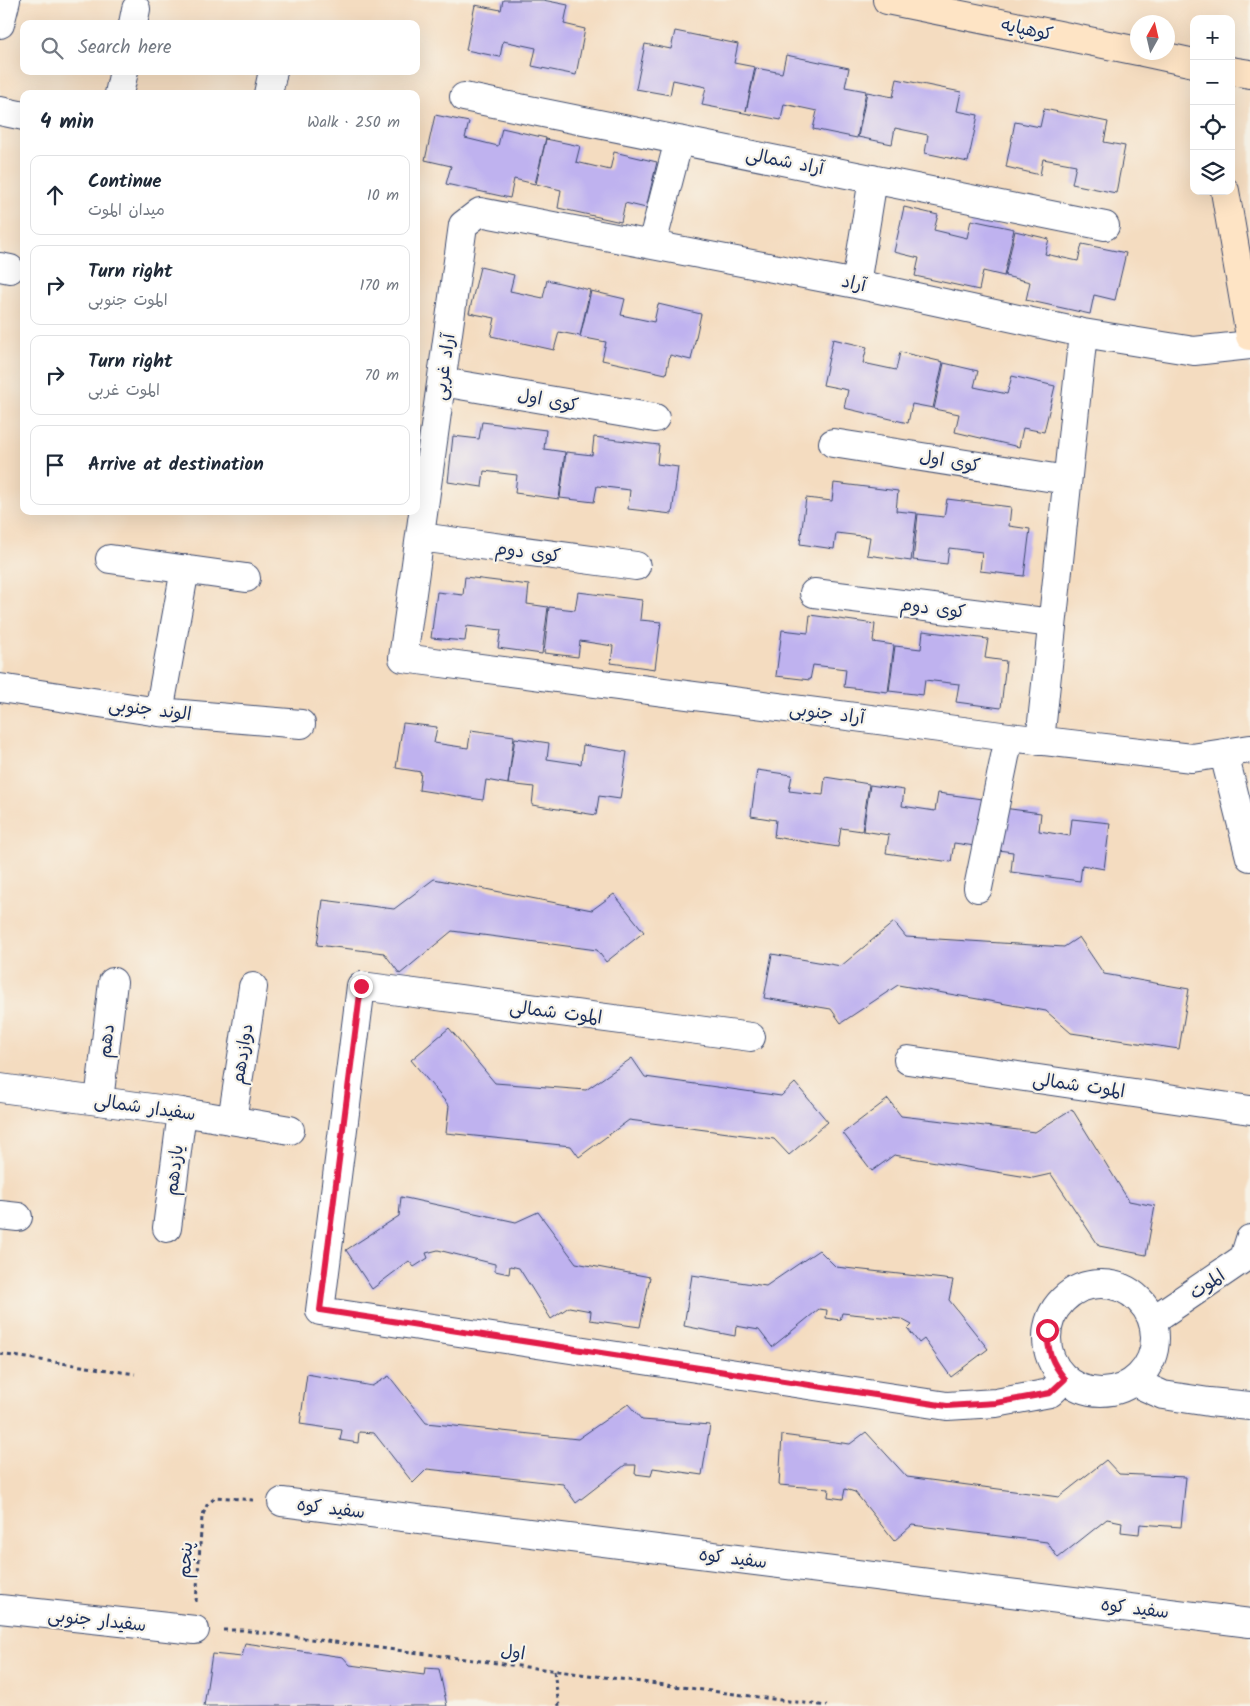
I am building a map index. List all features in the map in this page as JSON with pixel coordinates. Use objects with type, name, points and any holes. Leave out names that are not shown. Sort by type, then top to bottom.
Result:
[{"type":"street","points":[[0,24],[6,0]]},
{"type":"street","name":"کوهپایه","points":[[887,0],[1130,49]]},
{"type":"street","points":[[1175,59],[1190,62]]},
{"type":"street","points":[[1235,72],[1250,74]]},
{"type":"street","points":[[120,90],[123,75]]},
{"type":"street","points":[[269,90],[272,75]]},
{"type":"street","name":"آراد شمالی","points":[[464,97],[1105,226]]},
{"type":"street","points":[[0,111],[20,115]]},
{"type":"street","points":[[652,244],[679,140]]},
{"type":"street","points":[[856,284],[873,179]]},
{"type":"street","points":[[1226,195],[1250,336]]},
{"type":"street","name":"آراد","points":[[463,225],[480,212],[856,284],[1083,333],[1194,351],[1250,345]]},
{"type":"street","name":"آراد غربی","points":[[403,658],[463,225]]},
{"type":"street","points":[[1040,740],[1083,333]]},
{"type":"street","name":"کوی اول","points":[[442,382],[655,418]]},
{"type":"street","name":"کوی اول","points":[[833,443],[1067,480]]},
{"type":"street","name":"کوی دوم","points":[[420,537],[636,566]]},
{"type":"street","points":[[110,559],[246,578]]},
{"type":"street","points":[[159,712],[184,569]]},
{"type":"street","name":"کوی دوم","points":[[814,593],[1052,623]]},
{"type":"street","name":"آراد جنوبی","points":[[403,658],[1009,737],[1192,758],[1237,751]]},
{"type":"street","name":"الوند جنوبی","points":[[0,688],[159,712],[301,724]]},
{"type":"street","points":[[978,888],[1009,737]]},
{"type":"street","points":[[1237,751],[1250,857]]},
{"type":"street","name":"دهم","points":[[99,1101],[113,982]]},
{"type":"street","name":"الموت شمالی","points":[[751,1037],[361,986],[320,1310],[947,1406],[996,1403],[1050,1393],[1065,1379]]},
{"type":"street","name":"دوازدهم","points":[[232,1120],[253,987]]},
{"type":"street","name":"الموت شمالی","points":[[908,1060],[1250,1110]]},
{"type":"street","name":"سفیدار شمالی","points":[[0,1088],[182,1112],[290,1130]]},
{"type":"street","name":"یازدهم","points":[[167,1228],[182,1112]]},
{"type":"street","name":"الموت","points":[[1153,1320],[1244,1258],[1250,1239]]},
{"type":"street","points":[[1096,1284],[1114,1285],[1131,1292],[1144,1305],[1153,1320],[1156,1338],[1154,1354],[1146,1370],[1134,1382],[1117,1390],[1099,1393],[1081,1389],[1065,1379],[1054,1365],[1048,1348],[1047,1330],[1053,1313],[1064,1299],[1079,1289],[1096,1284]]},
{"type":"street","points":[[1134,1382],[1163,1395],[1250,1406]]},
{"type":"street","name":"سفید کوه","points":[[282,1502],[1250,1623]]},
{"type":"street","name":"سفیدار جنوبی","points":[[0,1609],[195,1630]]},
{"type":"path","points":[[0,1354],[135,1374]]},
{"type":"path","name":"سفید کوه","points":[[216,1497],[282,1502]]},
{"type":"path","name":"پنجم","points":[[195,1630],[202,1517],[207,1505],[216,1497]]},
{"type":"path","name":"اول","points":[[195,1630],[242,1630],[827,1706]]},
{"type":"path","points":[[554,1671],[559,1706]]},
{"type":"building","points":[[503,0],[543,0],[568,5],[564,24],[585,29],[576,75],[532,66],[536,48],[503,41],[500,57],[466,50],[475,5],[501,10]]},
{"type":"building","points":[[675,31],[738,44],[734,63],[755,67],[746,111],[756,68],[782,73],[786,55],[849,68],[845,87],[866,91],[857,138],[813,129],[817,111],[784,104],[781,120],[702,105],[706,87],[673,80],[670,95],[636,89],[645,44],[671,49]]},
{"type":"building","points":[[897,79],[961,92],[957,111],[978,115],[968,162],[925,153],[928,135],[895,128],[892,144],[858,137],[867,92],[893,97]]},
{"type":"building","points":[[1044,109],[1108,122],[1104,142],[1125,146],[1116,193],[1072,184],[1076,165],[1043,159],[1040,175],[1006,167],[1015,122],[1040,127]]},
{"type":"building","points":[[435,115],[469,122],[465,138],[498,146],[502,128],[546,138],[535,184],[514,179],[510,198],[446,184],[451,166],[425,160]]},
{"type":"building","points":[[546,139],[580,146],[576,162],[610,170],[614,152],[657,162],[646,208],[625,203],[621,222],[558,208],[561,190],[536,184]]},
{"type":"building","points":[[904,207],[938,215],[934,230],[967,238],[971,220],[1014,229],[1004,276],[983,271],[979,290],[915,276],[919,258],[894,252]]},
{"type":"building","points":[[1015,231],[1049,239],[1045,254],[1078,261],[1082,244],[1126,253],[1115,300],[1094,295],[1090,314],[1026,300],[1030,282],[1005,276]]},
{"type":"building","points":[[480,267],[514,275],[510,291],[543,298],[547,280],[590,290],[580,336],[559,332],[554,350],[491,336],[495,318],[469,313]]},
{"type":"building","points":[[591,291],[625,299],[621,315],[654,322],[658,304],[701,314],[691,360],[670,355],[666,374],[602,360],[606,342],[580,337]]},
{"type":"building","points":[[833,339],[867,347],[863,363],[896,370],[900,352],[943,362],[933,408],[912,404],[908,423],[844,408],[848,390],[823,385]]},
{"type":"building","points":[[944,363],[978,371],[974,387],[1007,394],[1012,376],[1055,386],[1044,432],[1023,428],[1019,447],[955,432],[959,414],[934,409]]},
{"type":"building","points":[[482,422],[546,430],[544,449],[565,452],[559,499],[515,493],[517,475],[484,471],[482,487],[448,482],[453,436],[479,439]]},
{"type":"building","points":[[594,437],[659,445],[657,464],[678,467],[672,514],[628,509],[630,490],[597,486],[594,502],[560,498],[566,452],[592,455]]},
{"type":"building","points":[[834,483],[898,491],[896,511],[917,513],[911,561],[867,555],[870,537],[836,533],[834,549],[800,544],[806,498],[832,501]]},
{"type":"building","points":[[947,499],[1011,507],[1009,526],[1030,529],[1024,576],[980,571],[982,552],[949,548],[947,564],[913,560],[918,514],[944,517]]},
{"type":"building","points":[[465,577],[529,585],[527,604],[548,607],[542,654],[498,648],[501,630],[467,626],[465,641],[431,638],[437,592],[463,595]]},
{"type":"building","points":[[578,592],[642,600],[640,620],[661,622],[655,669],[611,663],[613,646],[580,641],[578,657],[544,653],[549,607],[575,610]]},
{"type":"building","points":[[810,615],[875,624],[873,642],[894,645],[888,692],[844,687],[846,669],[813,665],[810,680],[776,676],[782,630],[808,633]]},
{"type":"building","points":[[923,631],[988,639],[985,658],[1006,661],[1001,708],[956,702],[959,684],[925,680],[923,695],[889,691],[895,646],[921,649]]},
{"type":"building","points":[[403,723],[437,727],[434,743],[468,748],[471,730],[514,736],[508,784],[486,780],[483,800],[419,790],[421,772],[396,768]]},
{"type":"building","points":[[515,738],[549,743],[547,759],[581,764],[583,745],[627,752],[620,799],[599,796],[596,815],[532,805],[534,787],[508,784]]},
{"type":"building","points":[[757,770],[792,775],[789,791],[823,795],[825,777],[869,784],[862,831],[841,828],[838,847],[774,837],[776,820],[751,816]]},
{"type":"building","points":[[870,785],[904,790],[902,806],[935,811],[938,793],[982,799],[975,846],[954,843],[951,862],[886,853],[889,835],[863,831]]},
{"type":"building","points":[[1003,808],[1041,813],[1039,831],[1070,836],[1072,819],[1110,823],[1104,869],[1082,865],[1080,881],[1011,872],[1013,852],[998,850]]},
{"type":"building","points":[[434,879],[592,910],[614,894],[644,932],[606,962],[597,950],[452,931],[400,974],[384,953],[317,945],[323,900],[394,909]]},
{"type":"building","points":[[894,922],[906,937],[1064,947],[1079,937],[1104,974],[1189,989],[1179,1049],[1071,1033],[1046,1011],[898,985],[841,1023],[831,1009],[764,998],[772,954],[841,966]]},
{"type":"building","points":[[449,1028],[495,1083],[586,1090],[632,1058],[645,1077],[781,1096],[795,1083],[828,1122],[789,1155],[774,1139],[629,1120],[579,1157],[571,1146],[446,1133],[449,1106],[411,1060]]},
{"type":"building","points":[[888,1099],[901,1116],[1035,1132],[1072,1109],[1129,1201],[1155,1206],[1146,1255],[1099,1246],[1051,1174],[1033,1178],[894,1155],[872,1171],[843,1133]]},
{"type":"building","points":[[401,1197],[516,1222],[538,1212],[576,1263],[650,1277],[640,1327],[590,1320],[591,1311],[569,1307],[551,1319],[519,1268],[510,1266],[509,1274],[495,1271],[495,1264],[438,1250],[426,1253],[428,1258],[414,1267],[409,1261],[372,1289],[346,1250],[399,1216]]},
{"type":"building","points":[[819,1250],[836,1267],[953,1280],[949,1300],[988,1349],[951,1377],[924,1339],[919,1343],[908,1329],[912,1325],[901,1319],[842,1313],[840,1320],[826,1318],[827,1310],[819,1309],[772,1347],[759,1330],[736,1326],[735,1336],[684,1326],[692,1275],[766,1286]]},
{"type":"building","points":[[307,1374],[372,1386],[389,1376],[426,1423],[578,1439],[628,1404],[642,1420],[710,1425],[702,1475],[653,1468],[651,1476],[635,1474],[636,1465],[625,1465],[576,1503],[563,1484],[427,1469],[413,1483],[374,1433],[359,1432],[358,1443],[340,1440],[342,1430],[300,1424]]},
{"type":"building","points":[[866,1432],[907,1477],[1059,1497],[1106,1460],[1119,1474],[1186,1477],[1181,1527],[1140,1524],[1139,1534],[1121,1532],[1122,1522],[1107,1519],[1058,1558],[1047,1542],[912,1525],[894,1541],[855,1492],[845,1489],[843,1499],[828,1497],[829,1489],[779,1485],[782,1435],[850,1444]]},
{"type":"building","points":[[245,1643],[343,1657],[350,1665],[424,1675],[425,1668],[439,1669],[447,1706],[204,1706],[212,1654],[242,1657]]},
{"type":"route","points":[[361,986],[320,1310],[947,1406],[996,1403],[1050,1393],[1065,1379],[1054,1365],[1048,1348],[1047,1330]]}]
